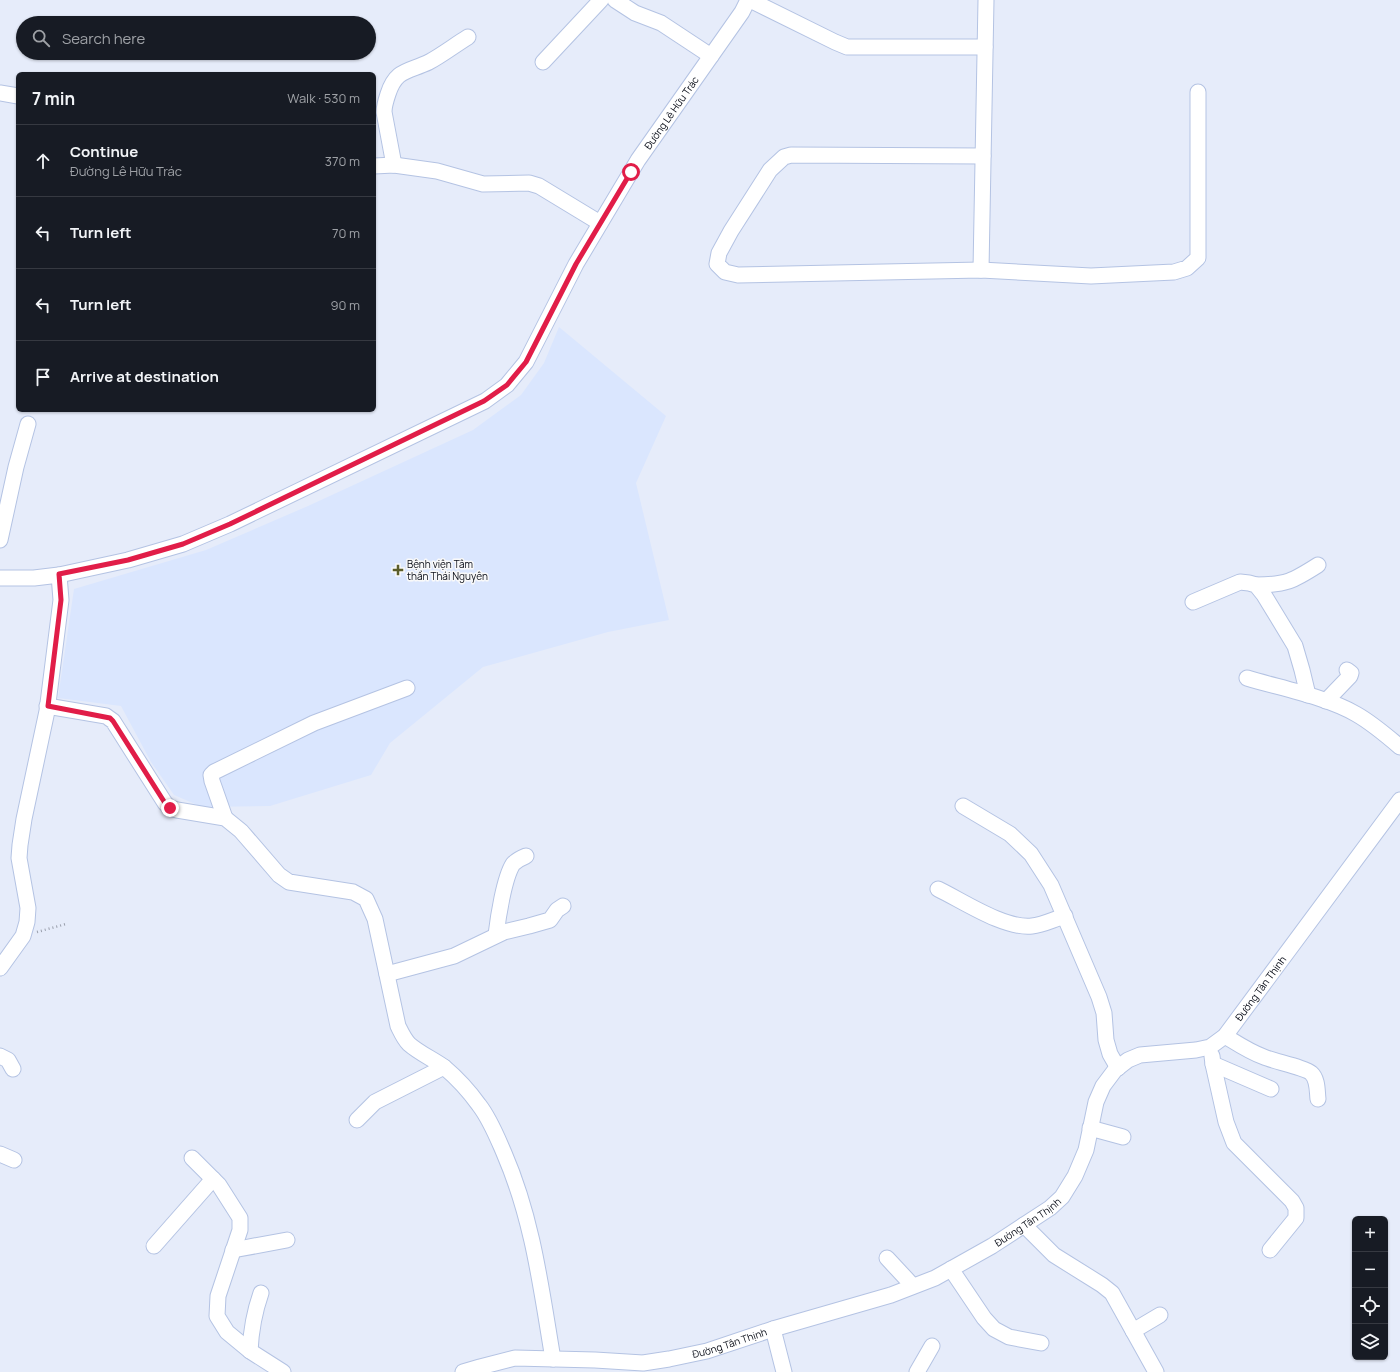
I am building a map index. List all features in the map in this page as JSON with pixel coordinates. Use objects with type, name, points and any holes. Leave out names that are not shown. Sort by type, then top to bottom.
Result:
[{"type":"street","points":[[543,62],[602,0]]},
{"type":"street","points":[[615,0],[634,12],[661,24],[711,56]]},
{"type":"street","points":[[749,0],[847,47],[985,47]]},
{"type":"street","name":"Đường Lê Hữu Trác","points":[[0,578],[34,578],[59,574],[128,560],[190,541],[230,524],[484,401],[507,385],[526,362],[576,264],[638,160],[749,0]]},
{"type":"street","points":[[981,270],[986,0]]},
{"type":"street","points":[[394,165],[384,112],[384,105],[391,84],[395,78],[404,72],[429,62],[468,37]]},
{"type":"street","points":[[983,156],[791,155],[784,157],[770,170],[731,231],[719,253],[717,264],[725,272],[738,275],[981,270],[1091,276],[1174,272],[1187,268],[1198,258],[1198,92]]},
{"type":"street","points":[[0,93],[16,96]]},
{"type":"street","points":[[376,166],[394,165],[437,171],[483,184],[529,183],[539,186],[600,223]]},
{"type":"street","points":[[0,540],[16,467],[28,424]]},
{"type":"street","points":[[1256,586],[1285,583],[1296,579],[1318,565]]},
{"type":"street","points":[[0,968],[24,936],[27,922],[28,908],[19,858],[20,845],[24,818],[48,706],[61,600],[59,574]]},
{"type":"street","points":[[1193,602],[1240,582],[1249,583],[1256,586],[1264,595],[1295,646],[1308,696]]},
{"type":"street","points":[[1326,701],[1350,676],[1351,673],[1347,670]]},
{"type":"street","points":[[1247,678],[1326,701],[1354,713],[1384,733],[1400,747]]},
{"type":"street","points":[[224,818],[212,781],[212,775],[214,772],[314,722],[407,688]]},
{"type":"street","points":[[48,706],[110,718],[165,803],[170,808],[224,818],[241,831],[279,875],[289,882],[353,892],[366,900],[375,919],[398,1026],[403,1036],[409,1044],[444,1067],[458,1079],[480,1106],[495,1132],[509,1165],[522,1199],[530,1227],[553,1359]]},
{"type":"street","points":[[963,806],[1010,834],[1031,854],[1051,885],[1100,997],[1104,1012],[1106,1040],[1110,1054],[1118,1068]]},
{"type":"street","name":"Đường Tân Thịnh","points":[[463,1372],[515,1358],[595,1360],[641,1367],[707,1351],[773,1329],[891,1295],[935,1278],[992,1246],[1050,1208],[1062,1197],[1075,1176],[1086,1150],[1096,1102],[1104,1086],[1118,1068],[1128,1060],[1140,1054],[1196,1050],[1210,1047],[1225,1036],[1398,808]]},
{"type":"street","points":[[496,935],[499,910],[510,869],[519,858],[526,856]]},
{"type":"street","points":[[938,889],[994,918],[1015,926],[1032,926],[1065,916]]},
{"type":"street","points":[[387,974],[454,956],[496,935],[550,920],[557,910],[563,906]]},
{"type":"street","points":[[1225,1036],[1262,1057],[1278,1063],[1308,1070],[1313,1074],[1316,1080],[1318,1099]]},
{"type":"street","points":[[1210,1047],[1226,1122],[1234,1143],[1292,1201],[1296,1208],[1296,1218],[1270,1250]]},
{"type":"street","points":[[0,1056],[8,1060],[13,1069]]},
{"type":"street","points":[[1213,1064],[1271,1089]]},
{"type":"street","points":[[357,1120],[375,1102],[444,1067]]},
{"type":"street","points":[[1090,1128],[1122,1137]]},
{"type":"street","points":[[192,1158],[219,1185],[240,1218],[240,1230],[218,1296],[217,1316],[227,1332],[250,1351],[283,1372]]},
{"type":"street","points":[[154,1246],[213,1179]]},
{"type":"street","points":[[1024,1225],[1054,1255],[1102,1285],[1112,1293],[1156,1372]]},
{"type":"street","points":[[233,1250],[287,1240]]},
{"type":"street","points":[[887,1258],[913,1286]]},
{"type":"street","points":[[951,1269],[984,1318],[994,1329],[1009,1337],[1041,1343]]},
{"type":"street","points":[[250,1351],[251,1327],[260,1294]]},
{"type":"street","points":[[1133,1331],[1160,1315]]},
{"type":"street","points":[[773,1329],[784,1372]]},
{"type":"street","points":[[917,1372],[932,1346]]},
{"type":"path","points":[[24,936],[66,924]]},
{"type":"shaded area","name":"Bệnh viện Tâm thần Thái Nguyên","points":[[559,327],[666,416],[636,483],[669,620],[608,632],[483,667],[390,743],[371,775],[270,806],[202,807],[174,795],[151,762],[121,706],[58,698],[74,589],[206,550],[308,506],[473,430],[521,395],[544,363]]},
{"type":"place","name":"Bệnh viện Tâm thần Thái Nguyên","points":[[398,570]]},
{"type":"route","points":[[170,808],[165,803],[110,718],[106,716],[48,706],[61,600],[59,574],[128,560],[183,544],[230,524],[484,401],[507,385],[526,362],[576,264],[631,172]]}]
